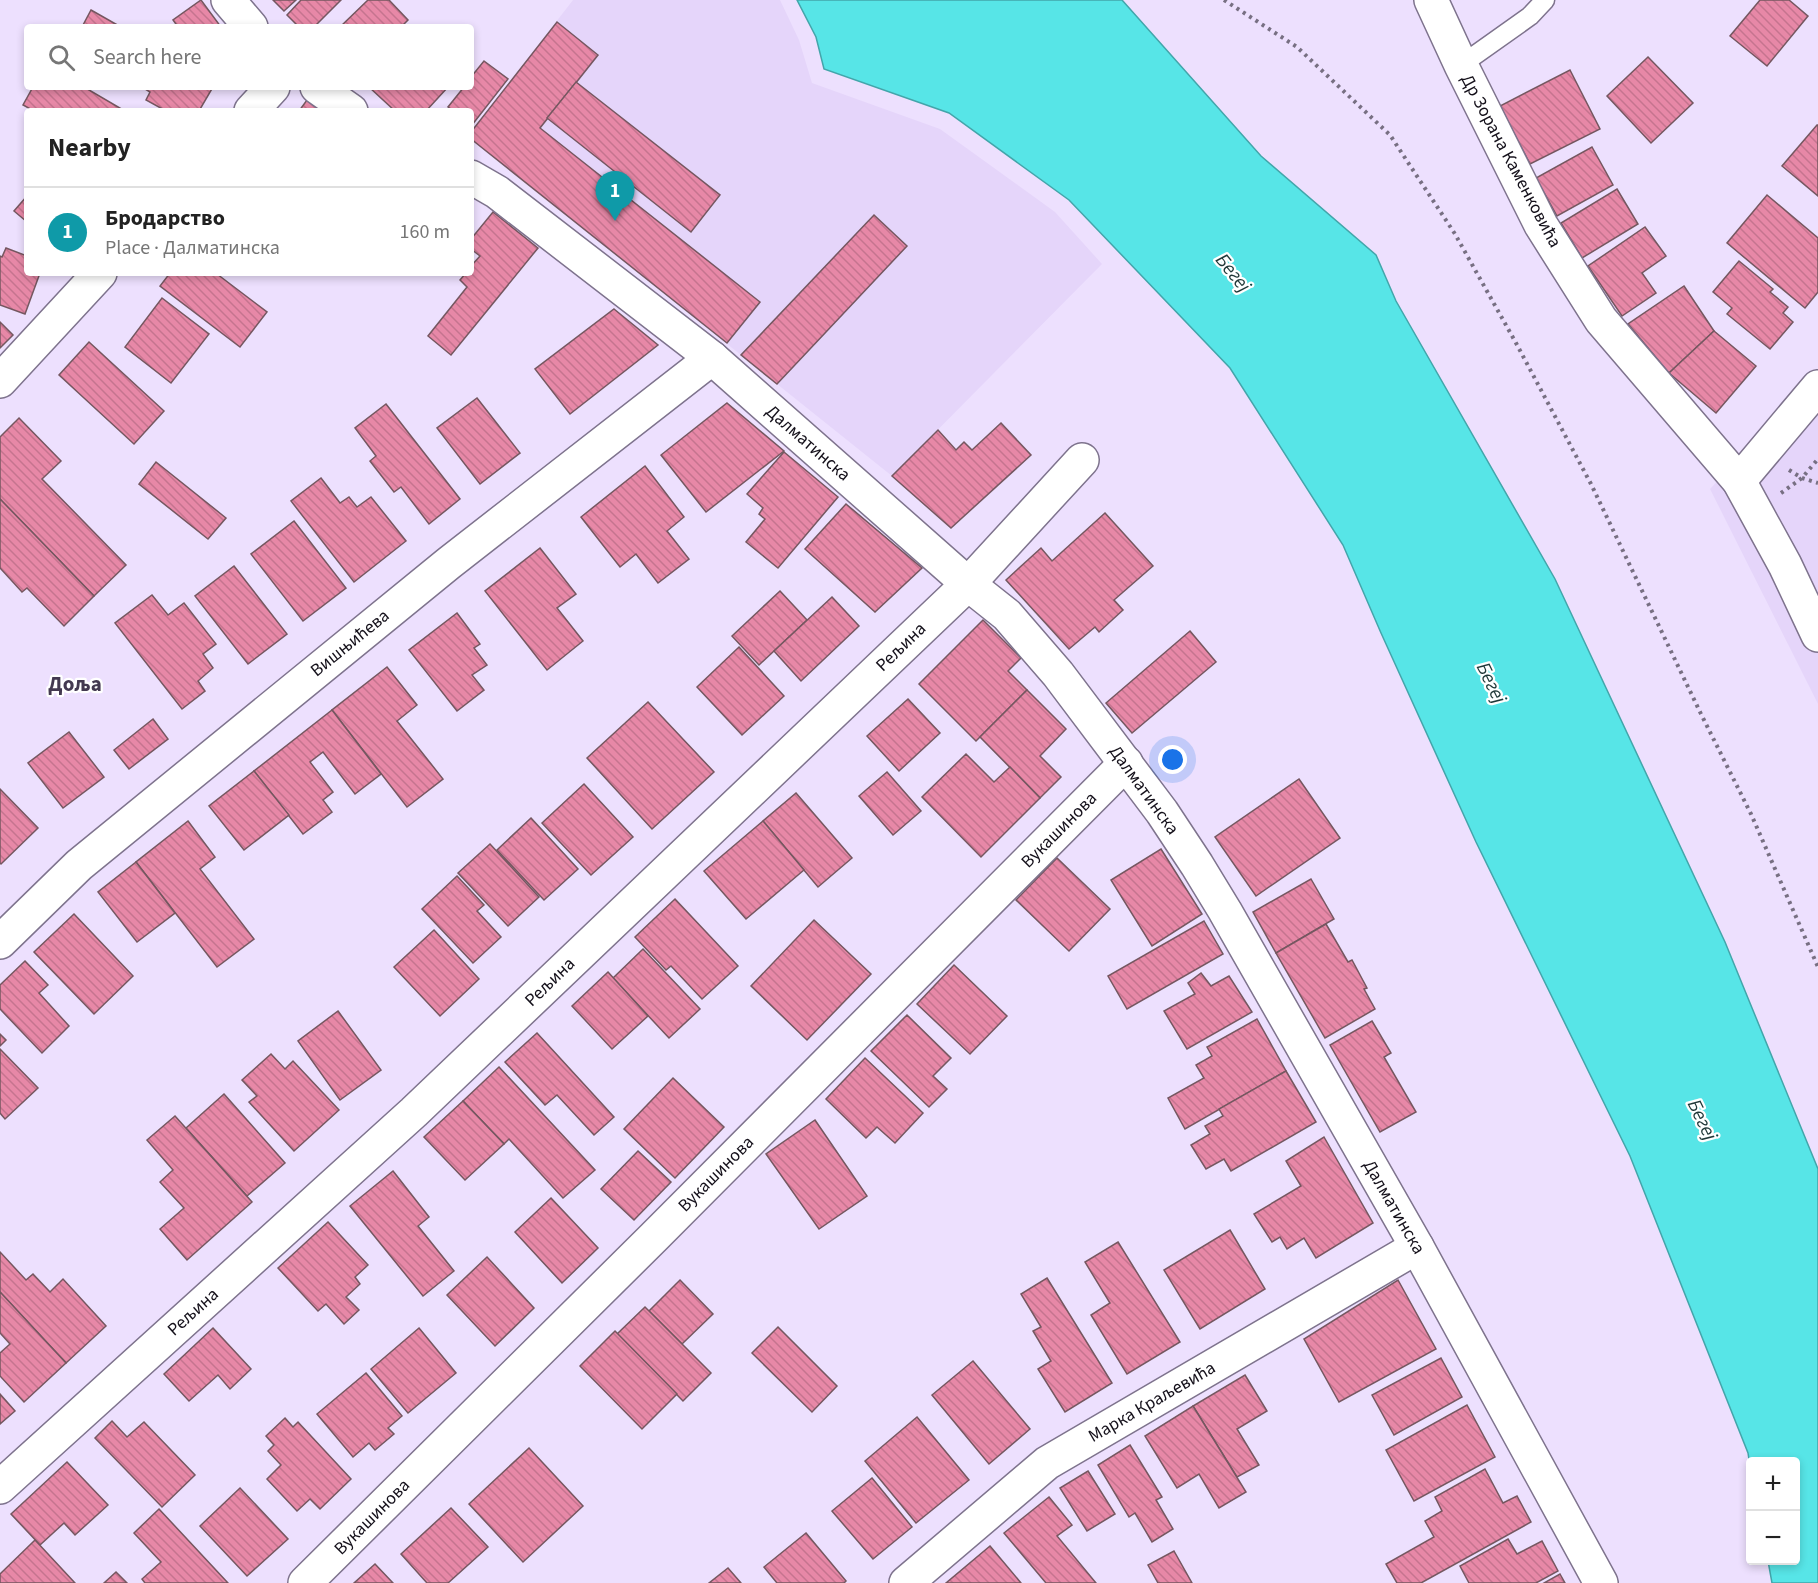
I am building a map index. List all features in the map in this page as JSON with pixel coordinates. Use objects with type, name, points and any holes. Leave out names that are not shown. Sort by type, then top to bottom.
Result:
[{"type":"street","points":[[228,0],[249,24]]},
{"type":"street","name":"Др Зорана Каменковића","points":[[1431,0],[1541,225],[1601,320],[1739,481],[1785,565],[1818,636]]},
{"type":"street","points":[[253,108],[270,90]]},
{"type":"street","points":[[321,90],[347,108]]},
{"type":"street","name":"Далматинска","points":[[474,179],[497,192],[712,358],[968,584],[1007,615],[1058,674],[1162,812],[1225,911],[1417,1247],[1601,1583]]},
{"type":"street","points":[[0,381],[97,276]]},
{"type":"street","name":"Вишњићева","points":[[0,942],[79,865],[449,563],[712,358]]},
{"type":"street","points":[[1739,481],[1818,387]]},
{"type":"street","name":"Рељина","points":[[0,1487],[414,1112],[968,584],[1082,460]]},
{"type":"street","name":"Вукашинова","points":[[305,1583],[637,1254],[1125,763]]},
{"type":"street","name":"Марка Краљевића","points":[[906,1583],[1047,1463],[1417,1247]]},
{"type":"lane","points":[[1461,65],[1530,16],[1545,0]]},
{"type":"path","points":[[1224,0],[1297,46],[1390,135],[1455,234],[1591,484],[1751,814],[1818,967]]},
{"type":"path","points":[[1755,511],[1802,478],[1818,459]]},
{"type":"shaded area","points":[[573,0],[780,0],[799,40],[812,83],[940,129],[1055,212],[1102,264],[892,476],[474,141],[474,128]]},
{"type":"shaded area","points":[[1818,373],[1818,704],[1710,489]]},
{"type":"water","name":"Бегеј","points":[[797,0],[1122,0],[1261,156],[1376,255],[1396,301],[1555,579],[1725,942],[1818,1169],[1818,1583],[1772,1583],[1769,1565],[1800,1565],[1800,1457],[1749,1457],[1630,1156],[1476,842],[1343,545],[1230,368],[1069,200],[949,113],[824,69],[816,37]]},
{"type":"building","points":[[201,0],[219,24],[176,24],[173,20]]},
{"type":"building","points":[[273,0],[296,0],[284,11]]},
{"type":"building","points":[[301,0],[341,0],[317,24],[296,24],[287,15]]},
{"type":"building","points":[[368,0],[389,0],[408,20],[404,24],[343,24]]},
{"type":"building","points":[[1760,0],[1789,0],[1808,16],[1767,66],[1730,36]]},
{"type":"building","points":[[91,10],[116,24],[84,24]]},
{"type":"building","points":[[557,22],[598,55],[540,128],[760,302],[727,343],[474,141],[474,128]]},
{"type":"building","points":[[1648,57],[1693,103],[1651,143],[1607,96]]},
{"type":"building","points":[[484,61],[508,79],[474,122],[474,108],[448,107],[462,90],[474,90],[474,73]]},
{"type":"building","points":[[1570,70],[1600,129],[1530,164],[1500,106]]},
{"type":"building","points":[[576,82],[720,195],[691,232],[547,118]]},
{"type":"building","points":[[31,90],[89,90],[120,108],[28,108],[23,105]]},
{"type":"building","points":[[147,90],[211,90],[201,108],[161,108],[146,100],[150,92]]},
{"type":"building","points":[[372,90],[445,90],[429,108],[392,108]]},
{"type":"building","points":[[307,100],[319,108],[301,108]]},
{"type":"building","points":[[1818,125],[1818,196],[1782,166]]},
{"type":"building","points":[[1592,147],[1613,185],[1557,216],[1536,178]]},
{"type":"building","points":[[1617,189],[1638,224],[1582,258],[1561,223]]},
{"type":"building","points":[[1767,195],[1818,238],[1818,292],[1805,308],[1727,243]]},
{"type":"building","points":[[24,199],[24,219],[14,211]]},
{"type":"building","points":[[493,212],[538,248],[451,355],[428,336],[467,287],[460,280],[463,276],[474,276],[474,263],[480,256],[474,251],[474,235]]},
{"type":"building","points":[[874,215],[907,246],[777,384],[741,355]]},
{"type":"building","points":[[1645,227],[1666,256],[1642,273],[1656,293],[1622,316],[1588,266]]},
{"type":"building","points":[[6,248],[24,255],[24,276],[39,276],[25,314],[0,305],[0,256],[2,257]]},
{"type":"building","points":[[1739,261],[1773,289],[1770,292],[1788,307],[1783,313],[1793,322],[1770,349],[1727,314],[1732,308],[1713,292]]},
{"type":"building","points":[[168,276],[220,276],[267,312],[240,347],[160,286]]},
{"type":"building","points":[[1684,286],[1714,331],[1669,373],[1628,324]]},
{"type":"building","points":[[162,298],[209,334],[171,383],[125,347]]},
{"type":"building","points":[[614,309],[658,345],[570,414],[535,369]]},
{"type":"building","points":[[0,322],[13,335],[0,348]]},
{"type":"building","points":[[1714,331],[1756,366],[1716,413],[1669,373]]},
{"type":"building","points":[[89,342],[164,411],[134,444],[59,375]]},
{"type":"building","points":[[477,398],[520,453],[480,484],[437,428]]},
{"type":"building","points":[[727,403],[784,451],[706,512],[661,455]]},
{"type":"building","points":[[386,404],[460,499],[429,524],[401,487],[394,492],[370,461],[376,456],[355,428]]},
{"type":"building","points":[[19,418],[61,461],[42,479],[126,565],[94,596],[0,499],[0,437]]},
{"type":"building","points":[[1001,423],[1031,455],[951,528],[892,476],[938,430],[956,450],[964,442],[972,450]]},
{"type":"building","points":[[784,452],[838,497],[778,568],[746,542],[765,519],[759,514],[763,508],[747,494]]},
{"type":"building","points":[[156,462],[226,518],[208,539],[139,484]]},
{"type":"building","points":[[645,466],[684,517],[667,531],[689,559],[658,583],[636,554],[620,567],[581,517]]},
{"type":"building","points":[[321,478],[340,503],[349,497],[357,507],[371,497],[406,541],[354,582],[291,501]]},
{"type":"building","points":[[0,499],[94,596],[64,626],[27,588],[22,592],[0,568]]},
{"type":"building","points":[[846,504],[922,568],[875,612],[805,549]]},
{"type":"building","points":[[1105,513],[1153,566],[1114,600],[1123,610],[1099,632],[1095,627],[1069,649],[1006,580],[1041,548],[1052,561]]},
{"type":"building","points":[[294,521],[346,588],[303,621],[251,554]]},
{"type":"building","points":[[540,548],[576,594],[557,608],[583,641],[547,670],[485,591]]},
{"type":"building","points":[[234,566],[287,634],[248,664],[195,596]]},
{"type":"building","points":[[780,591],[807,620],[759,665],[732,636]]},
{"type":"building","points":[[152,595],[168,615],[184,603],[216,644],[203,654],[213,668],[198,681],[205,691],[182,709],[115,623]]},
{"type":"building","points":[[832,597],[859,626],[801,681],[774,651]]},
{"type":"building","points":[[457,613],[480,644],[474,648],[487,665],[472,675],[484,690],[457,711],[409,650]]},
{"type":"building","points":[[983,620],[1021,658],[1008,671],[1027,690],[976,741],[919,684]]},
{"type":"building","points":[[1190,631],[1216,662],[1132,733],[1106,703]]},
{"type":"building","points":[[739,647],[784,696],[742,735],[697,687]]},
{"type":"building","points":[[387,667],[417,705],[397,721],[443,779],[407,807],[332,710]]},
{"type":"building","points":[[1027,690],[1066,729],[1040,756],[1061,777],[1040,798],[980,737]]},
{"type":"building","points":[[908,699],[940,733],[899,771],[867,736]]},
{"type":"building","points":[[648,702],[714,772],[652,829],[587,758]]},
{"type":"building","points":[[332,710],[381,774],[355,794],[323,752],[310,762],[333,792],[323,800],[332,812],[303,834],[254,771]]},
{"type":"building","points":[[153,719],[168,739],[129,769],[114,750]]},
{"type":"building","points":[[69,732],[104,777],[63,808],[28,763]]},
{"type":"building","points":[[966,754],[994,782],[1010,767],[1040,798],[981,857],[922,797]]},
{"type":"building","points":[[254,771],[289,815],[244,850],[209,806]]},
{"type":"building","points":[[887,772],[921,811],[893,835],[859,796]]},
{"type":"building","points":[[1299,779],[1340,838],[1256,896],[1215,837]]},
{"type":"building","points":[[584,784],[633,837],[591,875],[542,823]]},
{"type":"building","points":[[0,789],[38,828],[1,864],[0,863]]},
{"type":"building","points":[[796,793],[852,858],[818,887],[763,821]]},
{"type":"building","points":[[531,818],[578,869],[544,900],[497,850]]},
{"type":"building","points":[[188,821],[215,857],[200,869],[254,939],[217,967],[136,862]]},
{"type":"building","points":[[763,821],[804,870],[746,919],[704,871]]},
{"type":"building","points":[[490,844],[539,897],[508,926],[458,873]]},
{"type":"building","points":[[1161,849],[1202,914],[1152,946],[1111,880]]},
{"type":"building","points":[[1057,858],[1110,909],[1069,951],[1016,900]]},
{"type":"building","points":[[136,862],[175,913],[137,942],[98,892]]},
{"type":"building","points":[[457,876],[484,905],[477,911],[501,937],[473,963],[422,909]]},
{"type":"building","points":[[1311,879],[1334,919],[1276,953],[1253,912]]},
{"type":"building","points":[[675,899],[738,966],[702,999],[671,966],[666,970],[635,937]]},
{"type":"building","points":[[74,914],[133,976],[94,1014],[34,952]]},
{"type":"building","points":[[814,920],[871,974],[807,1040],[751,986]]},
{"type":"building","points":[[1204,921],[1223,954],[1127,1009],[1108,976]]},
{"type":"building","points":[[1326,924],[1348,962],[1352,960],[1375,1009],[1325,1038],[1276,953]]},
{"type":"building","points":[[434,930],[479,979],[440,1016],[394,967]]},
{"type":"building","points":[[643,949],[700,1009],[669,1038],[613,978]]},
{"type":"building","points":[[25,961],[48,985],[39,993],[69,1026],[42,1053],[0,1009],[0,985]]},
{"type":"building","points":[[954,965],[1007,1016],[970,1054],[917,1004]]},
{"type":"building","points":[[608,972],[648,1016],[612,1049],[572,1006]]},
{"type":"building","points":[[1201,973],[1211,986],[1229,976],[1252,1012],[1187,1049],[1164,1011],[1195,994],[1188,983]]},
{"type":"building","points":[[338,1011],[381,1070],[340,1100],[298,1041]]},
{"type":"building","points":[[907,1015],[951,1058],[933,1076],[947,1089],[929,1107],[871,1051]]},
{"type":"building","points":[[1257,1019],[1286,1071],[1185,1129],[1168,1098],[1204,1078],[1196,1065],[1212,1056],[1207,1047]]},
{"type":"building","points":[[1372,1021],[1391,1053],[1384,1057],[1416,1112],[1380,1132],[1330,1045]]},
{"type":"building","points":[[537,1033],[614,1117],[594,1135],[557,1095],[545,1105],[505,1062]]},
{"type":"building","points":[[0,1034],[6,1040],[0,1046]]},
{"type":"building","points":[[0,1049],[38,1088],[5,1119],[0,1113]]},
{"type":"building","points":[[271,1054],[285,1069],[293,1061],[339,1110],[294,1151],[249,1102],[257,1096],[242,1080]]},
{"type":"building","points":[[865,1058],[923,1113],[895,1143],[877,1127],[866,1138],[826,1099]]},
{"type":"building","points":[[499,1067],[595,1170],[563,1198],[509,1139],[504,1144],[463,1101]]},
{"type":"building","points":[[1286,1071],[1316,1122],[1231,1171],[1224,1159],[1206,1169],[1191,1145],[1210,1134],[1205,1126],[1223,1116],[1219,1109]]},
{"type":"building","points":[[673,1078],[724,1127],[675,1178],[624,1129]]},
{"type":"building","points":[[224,1094],[285,1163],[247,1196],[186,1128]]},
{"type":"building","points":[[463,1101],[504,1144],[465,1180],[424,1137]]},
{"type":"building","points":[[175,1116],[252,1202],[187,1260],[160,1229],[184,1208],[160,1182],[173,1170],[147,1140]]},
{"type":"building","points":[[815,1120],[867,1196],[819,1229],[766,1154]]},
{"type":"building","points":[[1324,1137],[1373,1223],[1316,1258],[1304,1238],[1287,1249],[1280,1237],[1272,1242],[1254,1214],[1301,1186],[1286,1161]]},
{"type":"building","points":[[638,1151],[671,1182],[634,1220],[601,1189]]},
{"type":"building","points":[[393,1171],[429,1217],[418,1226],[454,1271],[423,1296],[350,1206]]},
{"type":"building","points":[[551,1198],[598,1248],[562,1283],[515,1232]]},
{"type":"building","points":[[328,1222],[368,1265],[355,1277],[360,1284],[346,1297],[359,1310],[344,1324],[326,1304],[318,1311],[278,1268]]},
{"type":"building","points":[[1230,1230],[1265,1289],[1200,1329],[1164,1270]]},
{"type":"building","points":[[1118,1242],[1180,1342],[1127,1374],[1091,1315],[1110,1303],[1085,1262]]},
{"type":"building","points":[[0,1252],[26,1280],[33,1274],[50,1292],[63,1279],[106,1326],[66,1363],[0,1292]]},
{"type":"building","points":[[487,1257],[534,1308],[495,1346],[447,1295]]},
{"type":"building","points":[[1047,1278],[1112,1383],[1065,1412],[1038,1369],[1051,1361],[1033,1331],[1041,1327],[1021,1294]]},
{"type":"building","points":[[680,1280],[713,1314],[682,1344],[649,1311]]},
{"type":"building","points":[[1398,1280],[1436,1349],[1339,1402],[1304,1339]]},
{"type":"building","points":[[0,1292],[66,1363],[24,1402],[0,1376],[0,1353],[10,1344],[0,1333]]},
{"type":"building","points":[[645,1307],[711,1373],[683,1401],[617,1334]]},
{"type":"building","points":[[778,1327],[837,1386],[812,1412],[752,1353]]},
{"type":"building","points":[[213,1328],[251,1369],[230,1389],[218,1375],[189,1401],[164,1374]]},
{"type":"building","points":[[419,1328],[456,1373],[408,1413],[371,1369]]},
{"type":"building","points":[[615,1331],[677,1394],[642,1429],[580,1366]]},
{"type":"building","points":[[1441,1358],[1462,1397],[1394,1435],[1372,1395]]},
{"type":"building","points":[[973,1361],[1030,1429],[989,1464],[932,1395]]},
{"type":"building","points":[[366,1373],[402,1416],[388,1428],[394,1434],[375,1450],[369,1443],[353,1457],[317,1414]]},
{"type":"building","points":[[1245,1375],[1267,1411],[1237,1429],[1259,1465],[1237,1477],[1193,1406]]},
{"type":"building","points":[[0,1394],[15,1411],[0,1424]]},
{"type":"building","points":[[1467,1405],[1495,1457],[1414,1501],[1386,1450]]},
{"type":"building","points":[[1193,1406],[1246,1492],[1219,1508],[1199,1474],[1177,1488],[1145,1436]]},
{"type":"building","points":[[917,1417],[969,1480],[916,1523],[865,1461]]},
{"type":"building","points":[[285,1418],[293,1427],[298,1422],[351,1479],[320,1509],[310,1499],[297,1511],[267,1479],[281,1465],[268,1451],[274,1445],[266,1436]]},
{"type":"building","points":[[112,1421],[127,1437],[144,1422],[195,1475],[162,1507],[95,1438]]},
{"type":"building","points":[[1130,1445],[1162,1497],[1156,1500],[1173,1529],[1152,1542],[1135,1513],[1129,1517],[1098,1465]]},
{"type":"building","points":[[529,1448],[583,1506],[523,1562],[469,1504]]},
{"type":"building","points":[[67,1462],[108,1505],[75,1535],[64,1523],[40,1545],[11,1514]]},
{"type":"building","points":[[1485,1469],[1503,1503],[1517,1496],[1531,1522],[1421,1583],[1397,1583],[1386,1564],[1434,1537],[1425,1521],[1442,1511],[1435,1497]]},
{"type":"building","points":[[1088,1471],[1115,1514],[1087,1531],[1060,1488]]},
{"type":"building","points":[[872,1478],[912,1527],[873,1559],[832,1511]]},
{"type":"building","points":[[240,1488],[288,1539],[247,1576],[200,1526]]},
{"type":"building","points":[[1049,1497],[1072,1525],[1057,1536],[1096,1583],[1046,1583],[1004,1533]]},
{"type":"building","points":[[451,1508],[488,1547],[448,1583],[427,1583],[401,1554]]},
{"type":"building","points":[[159,1509],[228,1583],[145,1583],[142,1579],[161,1562],[134,1533]]},
{"type":"building","points":[[806,1533],[846,1581],[844,1583],[777,1583],[764,1567]]},
{"type":"building","points":[[1508,1539],[1517,1554],[1542,1541],[1558,1571],[1536,1583],[1469,1583],[1460,1566]]},
{"type":"building","points":[[35,1540],[75,1583],[0,1583],[0,1574]]},
{"type":"building","points":[[990,1546],[1021,1583],[946,1583]]},
{"type":"building","points":[[1174,1551],[1192,1583],[1158,1583],[1148,1565]]},
{"type":"building","points":[[375,1564],[393,1583],[354,1583]]},
{"type":"building","points":[[728,1568],[741,1583],[709,1583]]},
{"type":"building","points":[[116,1572],[127,1583],[104,1583]]},
{"type":"building","points":[[1560,1574],[1565,1583],[1544,1583]]},
{"type":"place","name":"Бродарство","points":[[615,221]]},
{"type":"district","name":"Доља","points":[[75,684]]}]
